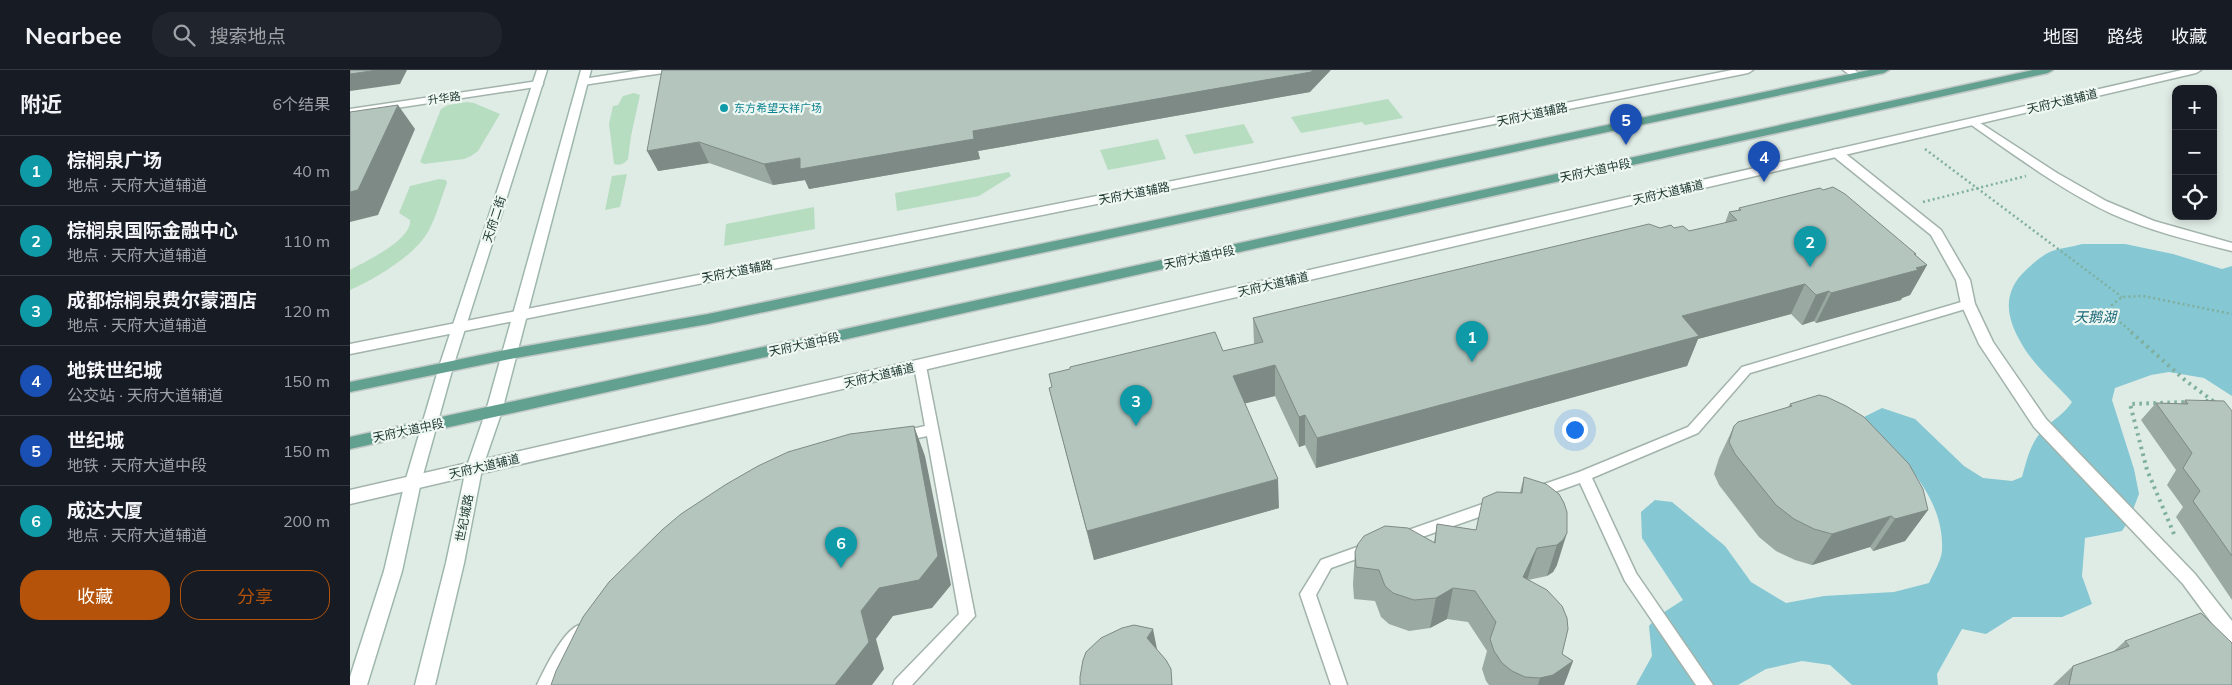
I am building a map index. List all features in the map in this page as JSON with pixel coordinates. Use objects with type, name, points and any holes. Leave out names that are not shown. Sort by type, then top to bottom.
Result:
[{"type":"main road","points":[[350,387],[510,354],[718,317],[1852,73],[1879,70]]},
{"type":"main road","name":"天府大道中段","points":[[350,442],[718,363],[2048,70]]},
{"type":"street","name":"天府二街","points":[[446,367],[542,70]]},
{"type":"street","points":[[510,354],[586,73],[663,70]]},
{"type":"street","name":"天府大道辅路","points":[[520,314],[1457,130],[1748,70]]},
{"type":"street","name":"天府大道辅道","points":[[350,497],[2196,70]]},
{"type":"street","name":"升华路","points":[[350,112],[538,84]]},
{"type":"street","points":[[1974,122],[2046,171],[2103,205],[2138,219],[2232,247]]},
{"type":"street","points":[[1837,153],[1936,233],[1963,280],[1968,304],[1986,344],[2040,422],[2140,525],[2189,579],[2232,635]]},
{"type":"street","points":[[350,349],[520,314]]},
{"type":"street","name":"世纪城路","points":[[426,685],[455,563],[474,469],[494,411],[510,354]]},
{"type":"street","points":[[357,685],[393,571],[413,482],[446,367]]},
{"type":"lane","points":[[1339,685],[1308,594],[1326,564],[1584,476],[1693,430],[1746,370],[1968,304]]},
{"type":"lane","points":[[901,685],[967,616],[930,430],[920,366]]},
{"type":"lane","points":[[886,441],[930,430]]},
{"type":"lane","points":[[1584,476],[1630,577],[1651,610],[1705,685]]},
{"type":"lane","points":[[545,685],[561,656],[588,620]]},
{"type":"path","points":[[1909,137],[2122,297]]},
{"type":"path","points":[[1904,207],[2046,171]]},
{"type":"path","points":[[2219,406],[2186,382],[2121,323],[2112,305],[2122,297],[2143,296],[2232,314]]},
{"type":"path","points":[[2204,401],[2213,401]]},
{"type":"path","points":[[2174,535],[2147,470],[2130,404],[2194,402]]},
{"type":"green space","points":[[634,93],[640,95],[628,159],[620,165],[616,165],[614,164],[609,124],[613,106],[618,105],[623,96]]},
{"type":"green space","points":[[1388,99],[1403,118],[1365,125],[1362,122],[1301,133],[1291,117]]},
{"type":"green space","points":[[467,102],[500,114],[478,151],[464,159],[424,164],[420,162],[441,109],[448,105]]},
{"type":"green space","points":[[1244,124],[1254,143],[1194,154],[1185,135]]},
{"type":"green space","points":[[1158,139],[1166,159],[1108,170],[1100,150]]},
{"type":"green space","points":[[1009,172],[1011,176],[979,196],[897,211],[895,193]]},
{"type":"green space","points":[[627,174],[620,207],[605,210],[612,176]]},
{"type":"green space","points":[[439,179],[446,180],[447,183],[429,230],[423,239],[394,265],[371,280],[350,290],[350,270],[387,249],[404,235],[409,228],[410,220],[399,213],[410,186]]},
{"type":"green space","points":[[814,207],[815,229],[724,246],[726,224]]},
{"type":"water","name":"天鹅湖","points":[[2082,244],[2125,244],[2173,254],[2222,269],[2232,266],[2232,396],[2204,378],[2169,372],[2151,375],[2115,388],[2112,400],[2134,469],[2139,494],[2129,520],[2122,531],[2085,538],[2082,576],[2092,604],[2062,617],[2013,617],[1986,634],[1962,629],[1937,674],[1938,685],[1852,685],[1830,665],[1802,661],[1766,669],[1738,685],[1636,685],[1652,656],[1649,626],[1658,616],[1683,600],[1642,538],[1641,512],[1655,500],[1672,502],[1725,546],[1751,582],[1786,603],[1824,596],[1894,592],[1929,583],[1939,563],[1942,551],[1941,531],[1936,512],[1917,477],[1862,418],[1882,408],[1915,419],[1964,466],[1983,478],[2012,481],[2022,477],[2030,450],[2041,432],[2072,402],[2037,365],[2020,341],[2009,312],[2010,294],[2019,277],[2042,257],[2052,251]]},
{"type":"building","points":[[350,70],[378,70],[350,74]]},
{"type":"building","points":[[662,70],[1313,70],[1311,72],[973,131],[974,139],[800,169],[800,158],[764,164],[699,142],[647,151]]},
{"type":"building","points":[[398,105],[358,190],[350,192],[350,112]]},
{"type":"building","points":[[1833,187],[1845,194],[1927,265],[1916,268],[1918,270],[1831,293],[1829,291],[1816,295],[1805,284],[1682,316],[1699,336],[1317,438],[1305,415],[1299,417],[1275,365],[1233,376],[1278,479],[1087,531],[1049,388],[1052,387],[1049,374],[1070,369],[1070,367],[1215,332],[1223,351],[1263,342],[1253,318],[1649,224],[1660,228],[1671,225],[1674,228],[1683,226],[1689,231],[1737,220],[1729,212],[1741,210],[1739,208],[1820,188],[1823,190]]},
{"type":"building","points":[[1819,395],[1846,406],[1864,417],[1909,464],[1923,489],[1928,510],[1895,519],[1891,516],[1832,534],[1814,529],[1794,519],[1776,505],[1735,454],[1729,442],[1734,426],[1738,422],[1792,406],[1790,404]]},
{"type":"building","points":[[2185,400],[2224,401],[2232,411],[2232,556],[2193,501],[2200,491],[2183,468],[2192,453],[2156,403],[2188,404]]},
{"type":"building","points":[[914,426],[938,556],[919,580],[879,588],[861,611],[869,642],[835,685],[551,685],[583,617],[609,582],[681,514],[725,485],[758,466],[788,452],[850,434]]},
{"type":"building","points":[[1524,477],[1546,484],[1559,494],[1567,512],[1567,533],[1563,540],[1557,545],[1537,548],[1523,577],[1547,590],[1562,606],[1567,618],[1568,629],[1562,654],[1573,661],[1553,675],[1540,678],[1525,677],[1512,671],[1502,663],[1494,651],[1490,639],[1496,622],[1475,591],[1453,588],[1436,598],[1414,600],[1393,593],[1385,586],[1379,570],[1356,567],[1355,552],[1358,544],[1364,536],[1385,526],[1408,528],[1435,543],[1437,524],[1476,530],[1483,498],[1497,492],[1522,493]]},
{"type":"building","points":[[2201,613],[2232,643],[2232,685],[2069,685],[2073,666],[2129,646],[2125,641]]},
{"type":"building","points":[[1134,625],[1153,629],[1147,638],[1166,660],[1171,669],[1172,685],[1080,685],[1083,660],[1086,652],[1101,638],[1122,628]]},
{"type":"place","name":"东方希望天祥广场","points":[[724,108]]},
{"type":"place","name":"世纪城","points":[[1626,145]]},
{"type":"place","name":"地铁世纪城","points":[[1764,182]]},
{"type":"place","name":"棕榈泉国际金融中心","points":[[1810,267]]},
{"type":"place","name":"棕榈泉广场","points":[[1472,362]]},
{"type":"place","name":"成都棕榈泉费尔蒙酒店","points":[[1136,426]]},
{"type":"place","name":"成达大厦","points":[[841,568]]}]
